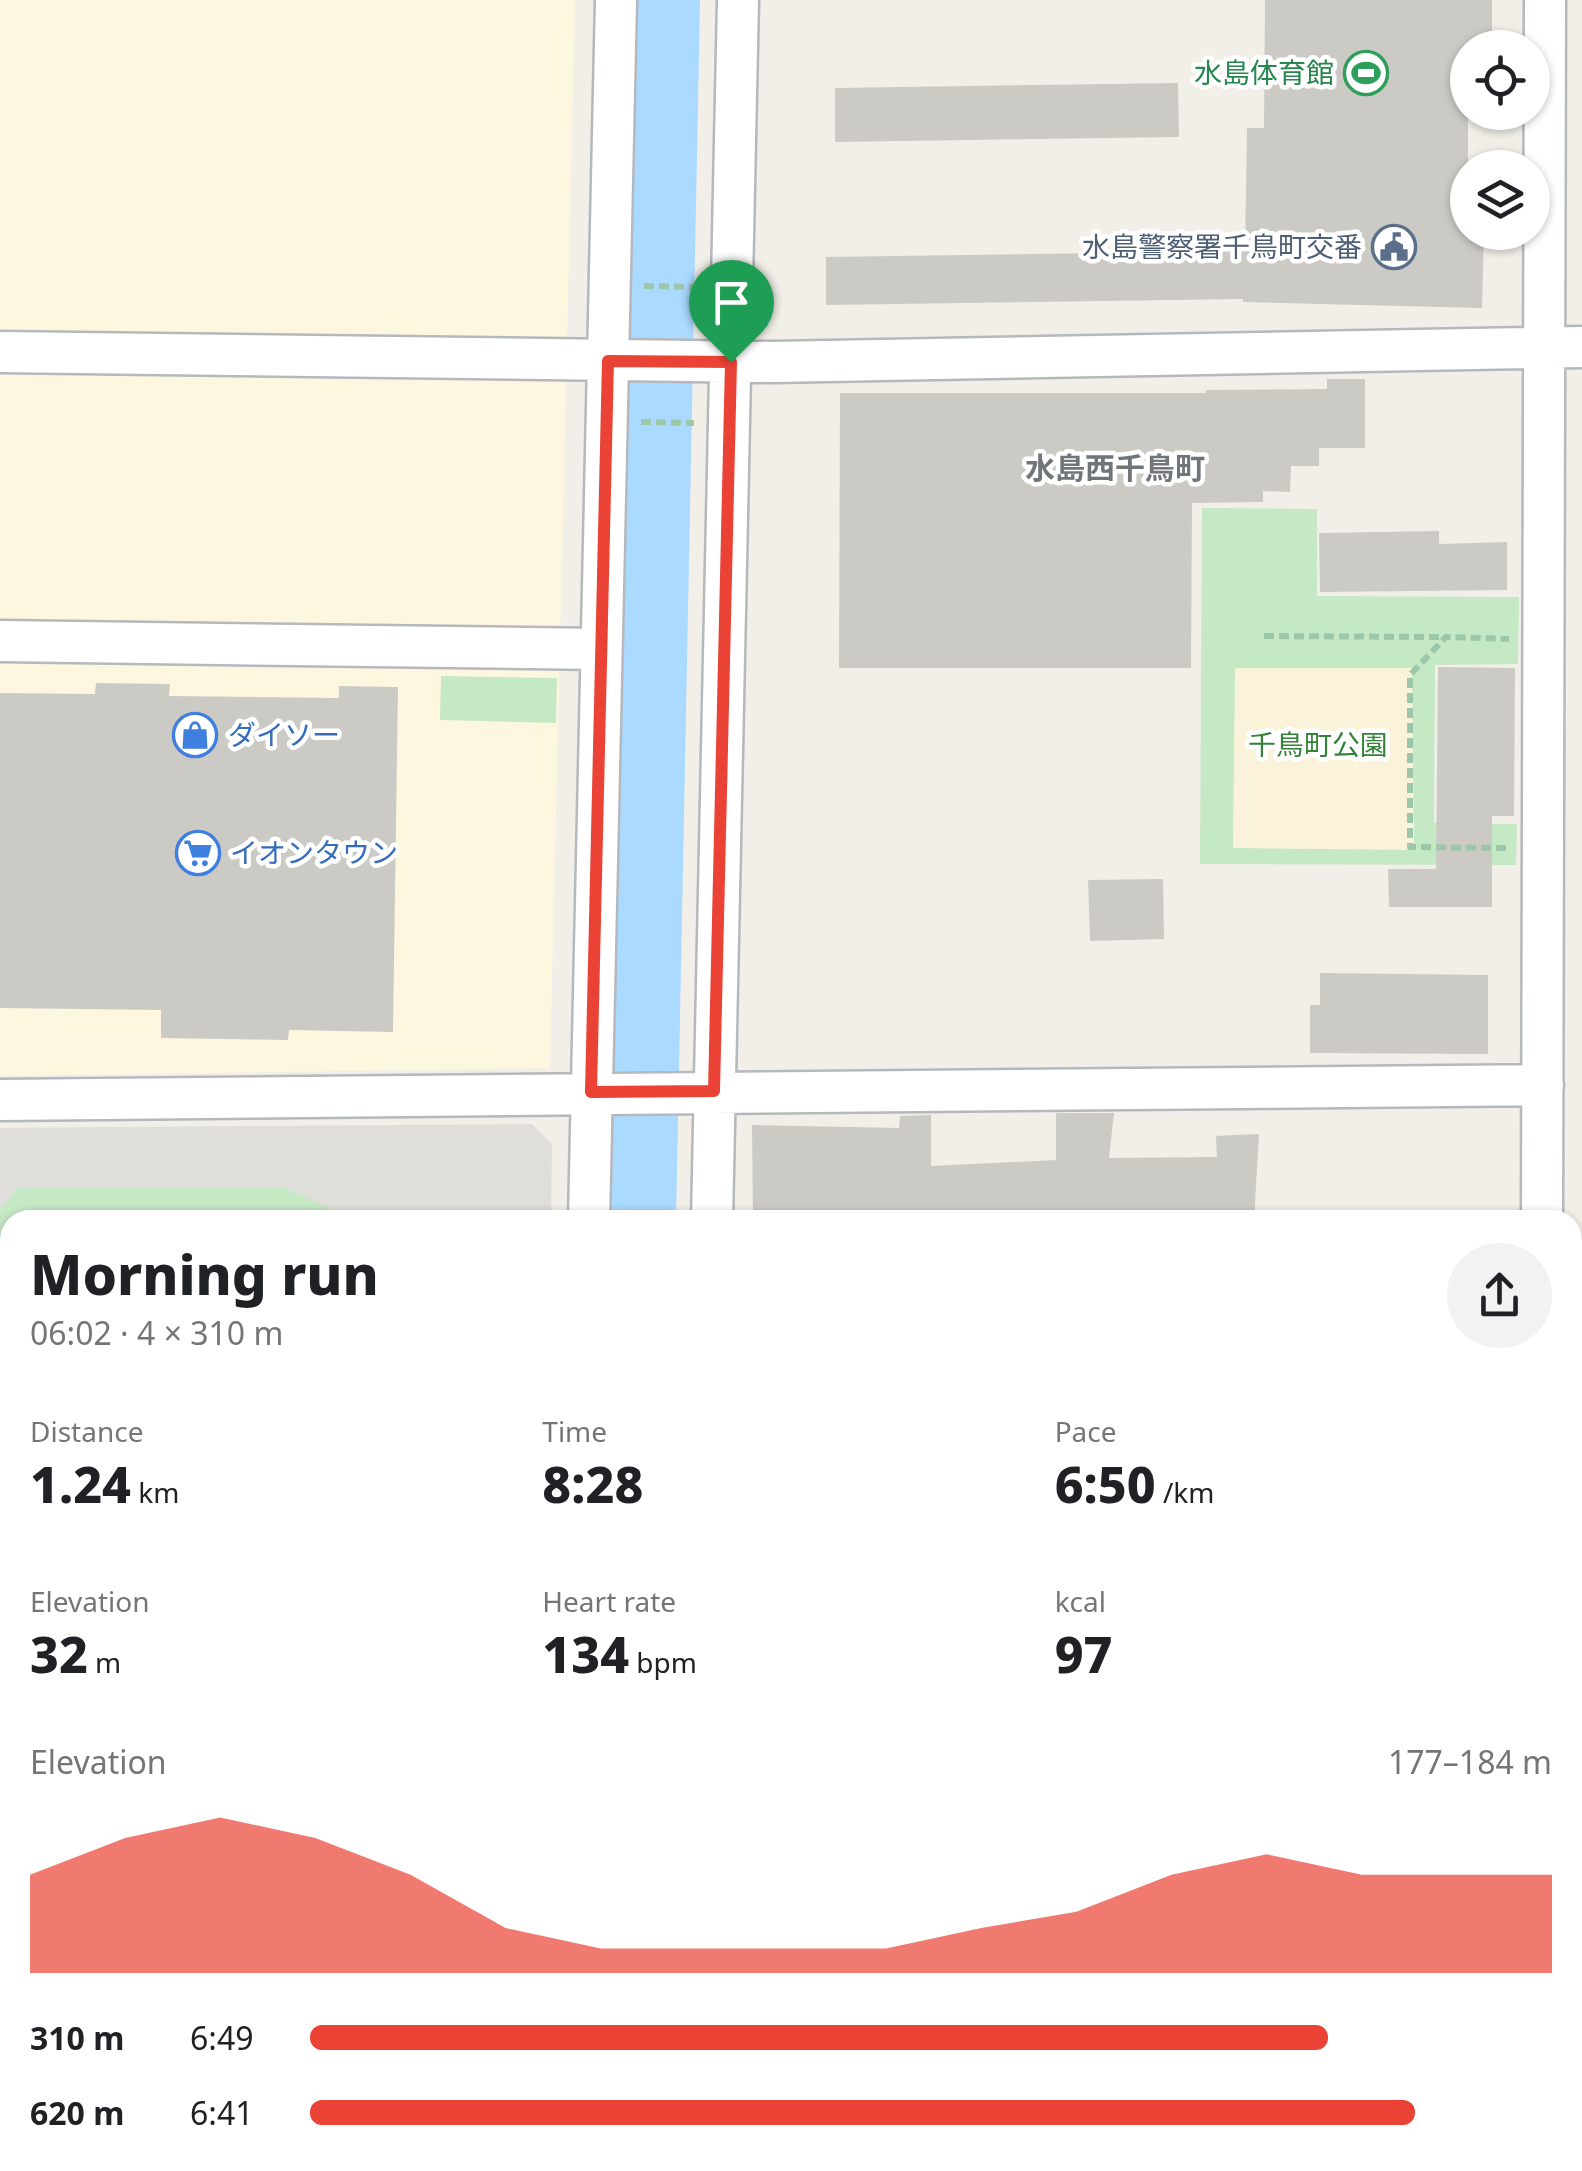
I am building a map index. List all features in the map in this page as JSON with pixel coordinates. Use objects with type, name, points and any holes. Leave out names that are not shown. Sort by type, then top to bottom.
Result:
[{"type":"street","points":[[591,1210],[609,1092],[601,650],[624,361],[616,0]]},
{"type":"street","points":[[711,1210],[697,1091],[714,362],[738,0]]},
{"type":"street","points":[[1542,1210],[1542,640],[1564,347],[1545,0]]},
{"type":"street","points":[[0,352],[714,362],[1564,347]]},
{"type":"street","points":[[0,641],[601,650]]},
{"type":"street","points":[[0,1100],[1543,1084]]},
{"type":"path","points":[[642,286],[700,287]]},
{"type":"path","points":[[640,422],[698,424]]},
{"type":"path","points":[[1264,636],[1542,640]]},
{"type":"path","points":[[1446,637],[1410,675],[1410,847],[1542,848]]},
{"type":"shaded area","points":[[0,0],[575,0],[550,1068],[0,1076]]},
{"type":"shaded area","points":[[532,1124],[552,1144],[551,1210],[0,1210],[0,1128]]},
{"type":"green space","name":"千鳥町公園","points":[[1202,508],[1317,509],[1317,596],[1519,597],[1518,664],[1435,665],[1434,823],[1517,824],[1516,865],[1200,864]]},
{"type":"green space","points":[[441,676],[557,678],[556,723],[440,720]]},
{"type":"green space","points":[[19,1187],[285,1188],[334,1210],[0,1210]]},
{"type":"sand","points":[[1235,668],[1412,668],[1414,850],[1233,848]]},
{"type":"building","points":[[1265,0],[1492,0],[1492,30],[1450,30],[1450,130],[1468,130],[1468,150],[1450,150],[1450,250],[1484,250],[1482,308],[1243,299],[826,305],[826,257],[1245,251],[1247,128],[1264,128]]},
{"type":"building","points":[[1178,83],[1179,137],[835,142],[835,88]]},
{"type":"building","points":[[1327,379],[1365,379],[1365,448],[1319,448],[1319,466],[1291,466],[1290,492],[1263,491],[1263,502],[1192,503],[1191,668],[839,668],[840,393],[1206,393],[1327,389]]},
{"type":"building","points":[[1439,531],[1439,544],[1507,542],[1507,590],[1320,592],[1319,533]]},
{"type":"building","points":[[1438,667],[1515,668],[1514,816],[1492,816],[1492,907],[1389,907],[1388,869],[1436,869]]},
{"type":"building","name":"イオンタウン","points":[[96,683],[170,684],[169,696],[339,698],[339,686],[398,687],[393,1032],[289,1030],[288,1040],[161,1038],[161,1010],[0,1008],[0,693],[95,694]]},
{"type":"building","points":[[1163,879],[1164,939],[1090,941],[1088,880]]},
{"type":"building","points":[[1320,973],[1488,975],[1488,1054],[1310,1053],[1310,1005],[1320,1005]]},
{"type":"building","points":[[1056,1113],[1114,1113],[1109,1158],[1217,1157],[1216,1136],[1259,1134],[1255,1210],[753,1210],[752,1125],[899,1128],[900,1116],[931,1115],[931,1166],[1056,1160]]},
{"type":"waterway","points":[[642,1210],[666,0]]},
{"type":"waterway","points":[[663,1210],[690,0]]},
{"type":"place","name":"水島体育館","points":[[1366,73]]},
{"type":"place","name":"水島警察署千鳥町交番","points":[[1394,247]]},
{"type":"place","name":"ダイソー","points":[[195,735]]},
{"type":"place","name":"イオンタウン","points":[[198,853]]},
{"type":"district","name":"水島西千鳥町","points":[[1115,469]]},
{"type":"route","points":[[608,361],[731,362],[714,1091],[591,1092],[608,361]]}]
